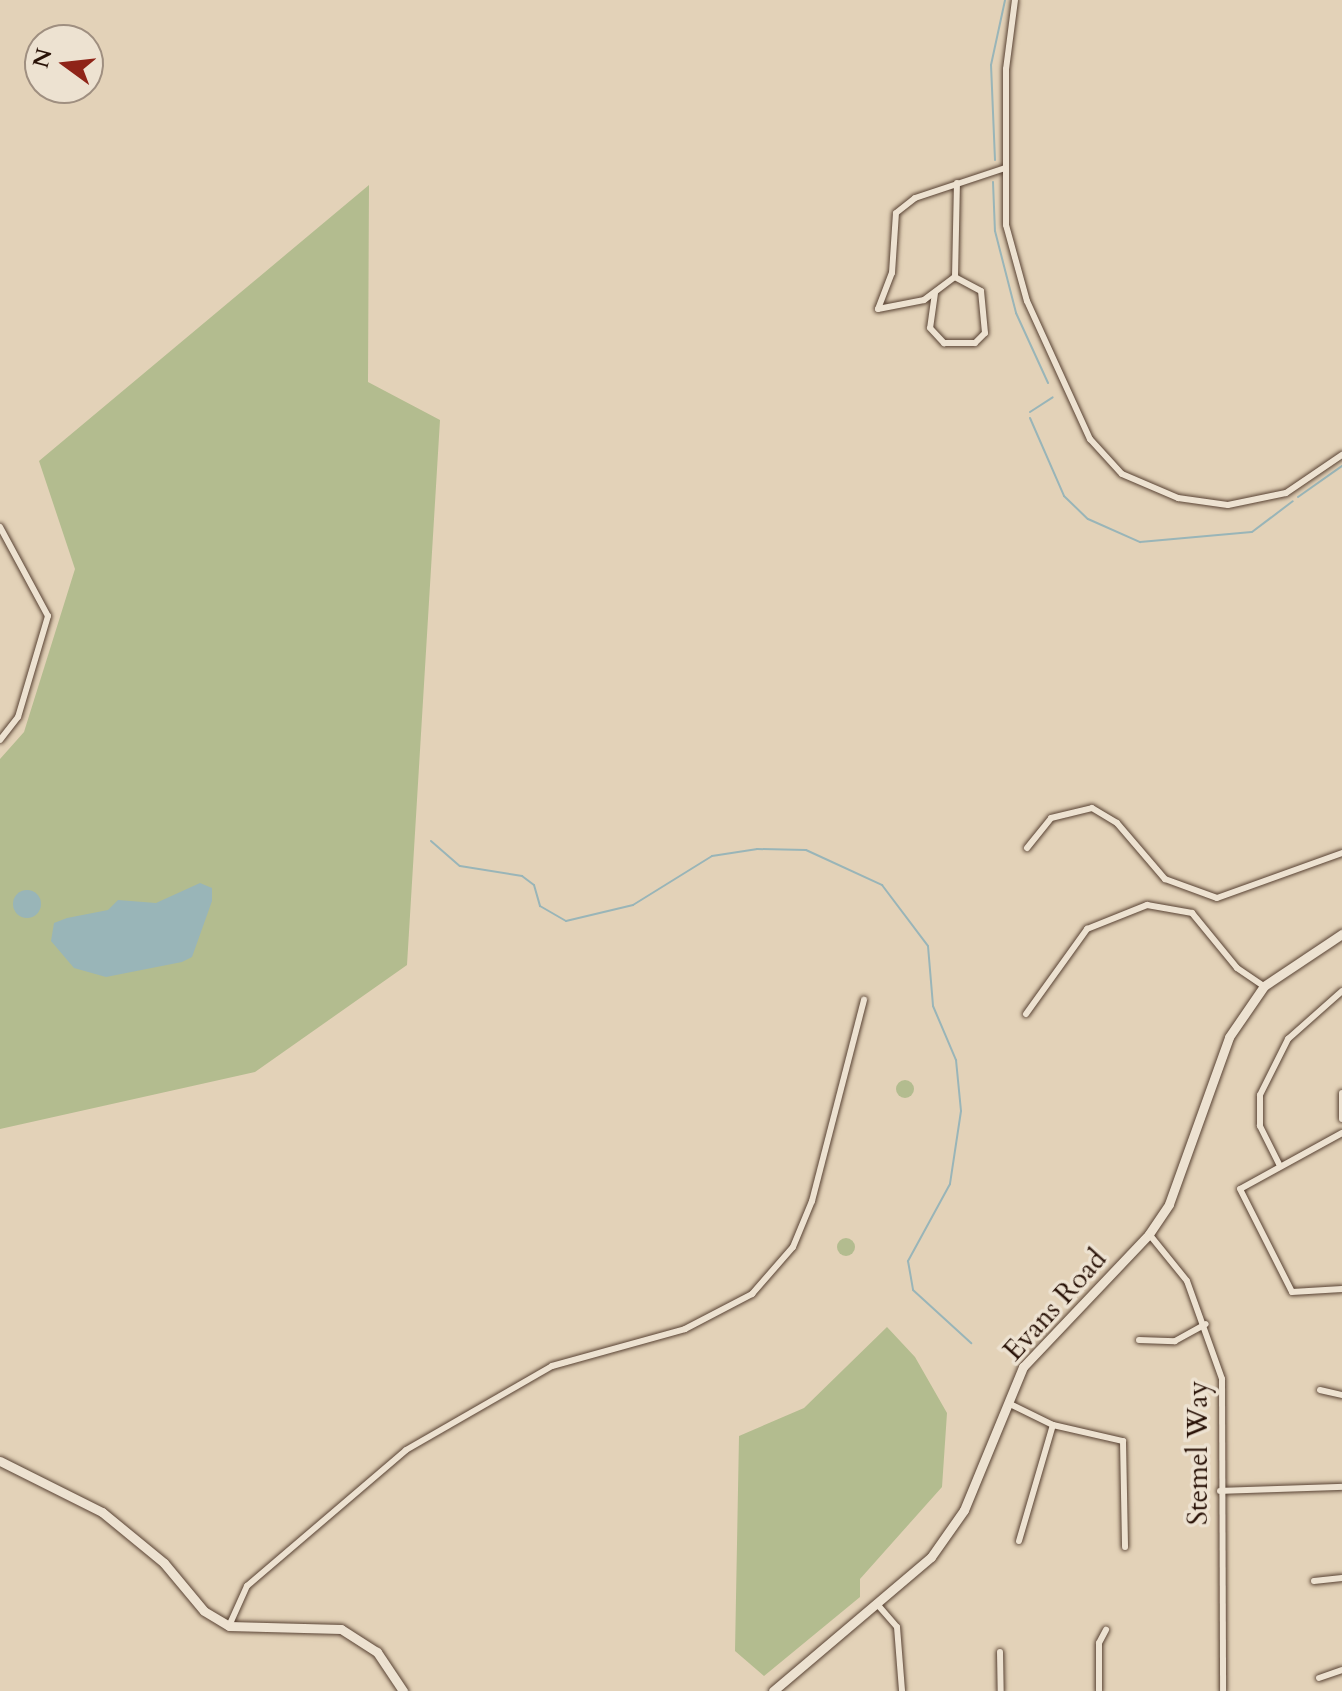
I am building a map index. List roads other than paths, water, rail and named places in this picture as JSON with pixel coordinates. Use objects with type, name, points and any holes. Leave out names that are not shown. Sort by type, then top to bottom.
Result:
[{"type":"street","points":[[1015,0],[1005,168],[1006,225],[1027,301],[1063,392],[1090,439],[1122,474],[1178,498],[1228,505],[1286,493],[1342,455]]},
{"type":"street","points":[[955,277],[935,293],[878,309],[892,273],[896,213],[957,183],[1005,168]]},
{"type":"street","points":[[955,277],[957,183]]},
{"type":"street","points":[[935,293],[930,328],[944,343],[975,343],[985,333],[981,291],[955,277]]},
{"type":"street","points":[[0,527],[48,616],[18,717],[0,740]]},
{"type":"street","points":[[1027,848],[1051,818],[1092,808],[1117,823],[1165,879],[1217,898],[1342,853]]},
{"type":"street","points":[[1026,1014],[1087,929],[1147,905],[1192,913],[1237,968],[1264,986]]},
{"type":"street","name":"Evans Road","points":[[773,1691],[931,1557],[964,1510],[1006,1402],[1035,1351],[1149,1234],[1183,1169],[1218,1059],[1264,986],[1342,934]]},
{"type":"street","points":[[1280,1166],[1260,1126],[1260,1095],[1288,1039],[1342,991]]},
{"type":"street","points":[[229,1626],[247,1586],[406,1450],[552,1366],[685,1329],[752,1294],[793,1247],[812,1201],[864,1000]]},
{"type":"street","points":[[1342,1093],[1342,1119]]},
{"type":"street","points":[[1342,1133],[1240,1189],[1292,1292],[1342,1289]]},
{"type":"street","name":"Stemel Way","points":[[1149,1234],[1187,1281],[1206,1324],[1222,1379],[1223,1691]]},
{"type":"street","points":[[1139,1340],[1175,1341],[1206,1324]]},
{"type":"street","points":[[1320,1390],[1342,1395]]},
{"type":"street","points":[[1006,1402],[1053,1425],[1123,1441],[1125,1547]]},
{"type":"street","points":[[1019,1541],[1053,1425]]},
{"type":"street","points":[[0,1461],[102,1512],[164,1563],[193,1601],[229,1626],[341,1629],[377,1652],[399,1690]]},
{"type":"street","points":[[1220,1491],[1342,1487]]},
{"type":"street","points":[[1314,1581],[1342,1578]]},
{"type":"street","points":[[877,1604],[897,1627],[902,1691]]},
{"type":"street","points":[[1099,1691],[1099,1643],[1106,1630]]},
{"type":"street","points":[[1000,1652],[1001,1691]]},
{"type":"street","points":[[1319,1678],[1342,1670]]},
{"type":"water","points":[[200,883],[212,888],[212,901],[192,957],[182,962],[106,977],[74,968],[51,941],[54,923],[108,910],[118,900],[156,903]]},
{"type":"water","points":[[27,890],[37,894],[41,904],[37,914],[27,918],[17,914],[13,904],[17,894]]},
{"type":"waterway","points":[[995,160],[991,65],[1005,0]]},
{"type":"waterway","points":[[993,182],[995,231],[1016,313],[1048,383]]},
{"type":"waterway","points":[[1030,412],[1053,397]]},
{"type":"waterway","points":[[1030,418],[1064,496],[1088,519],[1140,542],[1252,532],[1293,501]]},
{"type":"waterway","points":[[1298,497],[1342,466]]},
{"type":"waterway","points":[[431,841],[460,866],[522,876],[534,885],[540,906],[566,921],[633,905],[712,856],[757,849],[806,850],[882,885],[928,946],[933,1006],[956,1060],[961,1111],[950,1184],[908,1261],[913,1290],[971,1343]]}]
